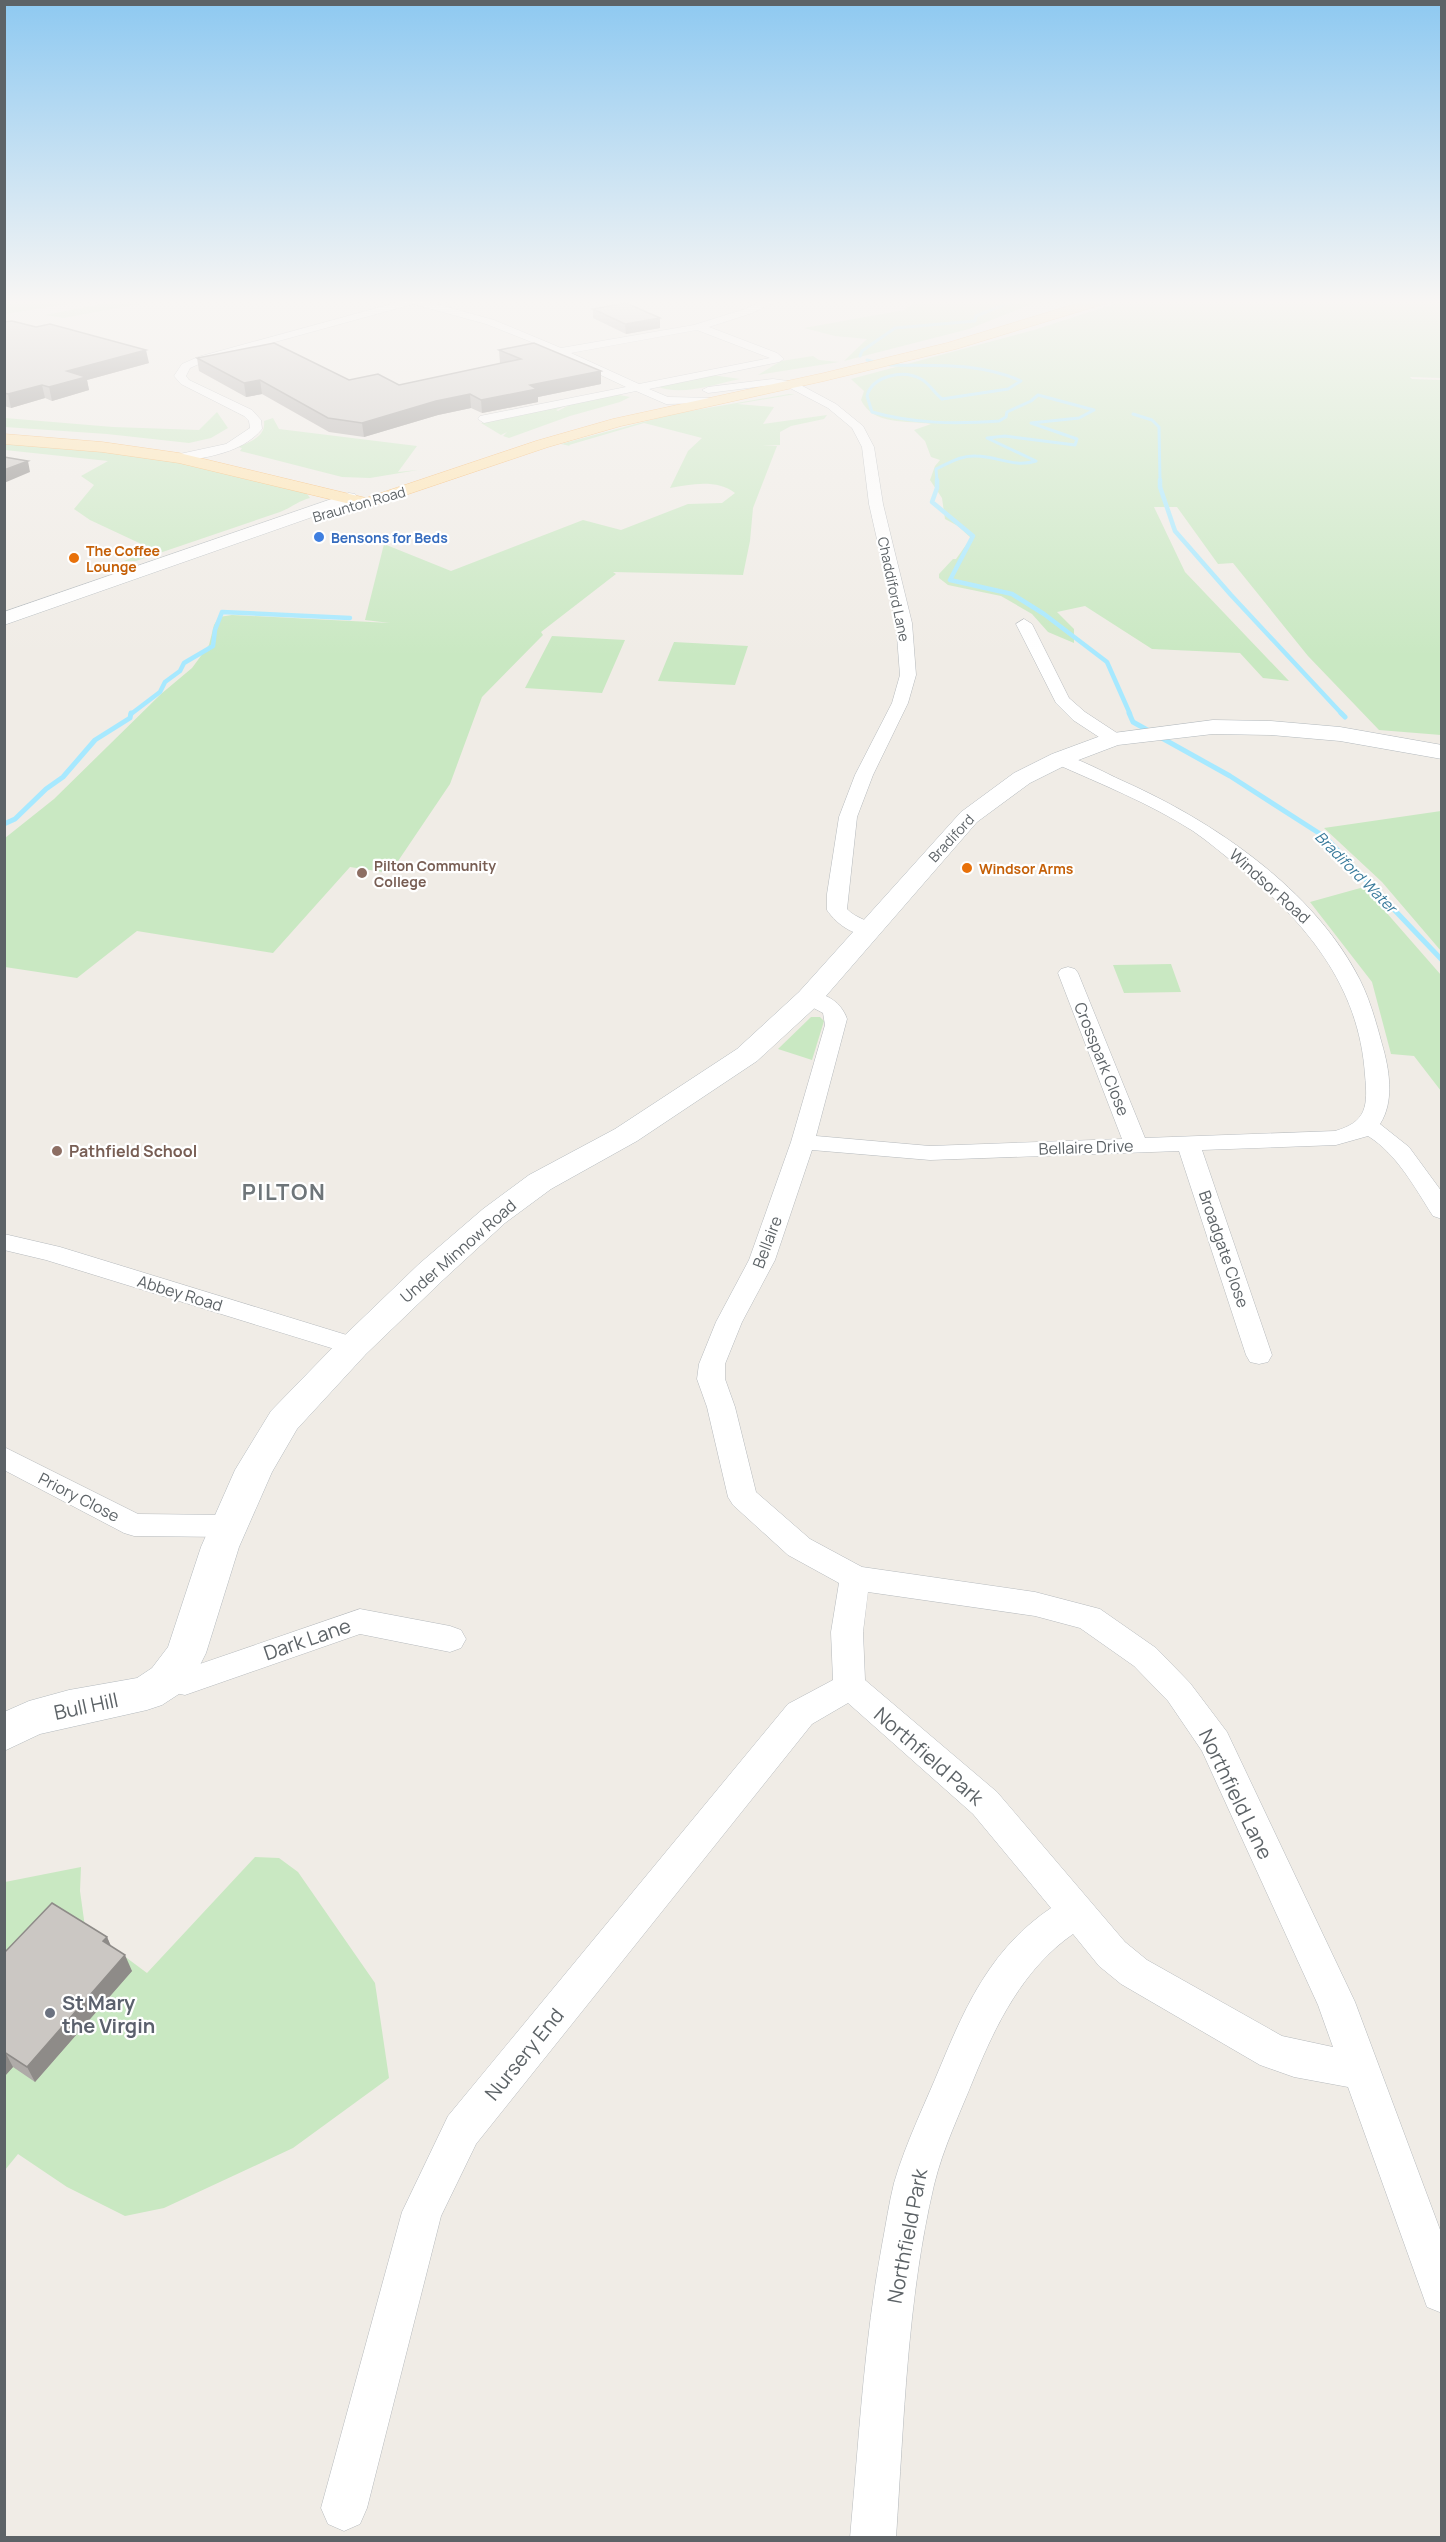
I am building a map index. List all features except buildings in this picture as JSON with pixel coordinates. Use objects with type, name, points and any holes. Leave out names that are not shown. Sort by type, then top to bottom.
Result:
[{"type":"main road","name":"Braunton Road","points":[[364,493],[557,426],[592,419]]},
{"type":"main road","name":"Braunton Road","points":[[364,493],[542,444],[617,419]]},
{"type":"main road","points":[[4,433],[100,440],[183,454],[364,493]]},
{"type":"main road","points":[[4,439],[183,454],[208,454],[309,482]]},
{"type":"street","points":[[183,454],[226,440],[241,427],[240,419]]},
{"type":"street","points":[[208,454],[234,445],[249,436],[256,429],[254,419]]},
{"type":"street","name":"Chaddiford Lane","points":[[847,419],[856,426],[868,447],[876,504],[904,623],[908,675],[906,687],[872,763],[864,775],[848,817],[837,894],[837,910],[841,916],[856,926],[869,930]]},
{"type":"street","points":[[302,513],[314,502],[316,496],[309,482]]},
{"type":"street","name":"Braunton Road","points":[[4,619],[149,566],[364,493]]},
{"type":"street","name":"Braunton Road","points":[[274,525],[305,520],[364,493]]},
{"type":"street","points":[[1024,624],[1062,700],[1079,716],[1124,737]]},
{"type":"street","name":"Bradiford","points":[[809,998],[969,817],[1022,778],[1060,759],[1124,737],[1213,727],[1271,728],[1340,734],[1442,752]]},
{"type":"street","name":"Windsor Road","points":[[1060,759],[1193,823],[1257,873],[1316,928],[1347,974],[1359,1000],[1374,1054],[1378,1101],[1373,1117],[1367,1126]]},
{"type":"street","name":"Crosspark Close","points":[[1068,973],[1136,1145]]},
{"type":"street","name":"Bellaire","points":[[743,1497],[721,1407],[711,1379],[712,1364],[729,1322],[762,1260],[802,1142],[837,1023],[835,1012],[829,1006],[809,998]]},
{"type":"street","name":"Under Minnow Road","points":[[167,1680],[186,1653],[229,1526],[254,1470],[284,1420],[354,1346],[430,1272],[494,1216],[540,1182],[626,1134],[722,1073],[747,1055],[809,998]]},
{"type":"street","points":[[1367,1126],[1393,1145],[1407,1160],[1442,1211]]},
{"type":"street","name":"Bellaire Drive","points":[[802,1142],[930,1153],[1336,1138],[1349,1135],[1367,1126]]},
{"type":"street","name":"Broadgate Close","points":[[1188,1144],[1259,1355]]},
{"type":"street","name":"Abbey Road","points":[[4,1242],[51,1253],[354,1346]]},
{"type":"street","name":"Priory Close","points":[[4,1457],[134,1525],[229,1526]]},
{"type":"street","name":"Northfield Lane","points":[[743,1497],[799,1546],[856,1578],[1035,1604],[1082,1616],[1106,1628],[1159,1670],[1179,1692],[1215,1742],[1336,2002],[1442,2292]]},
{"type":"street","points":[[850,1686],[846,1661],[847,1627],[856,1578]]},
{"type":"street","name":"Dark Lane","points":[[167,1680],[185,1682],[360,1620],[450,1639]]},
{"type":"street","name":"Bull Hill","points":[[4,1734],[29,1719],[69,1708],[147,1693],[167,1680]]},
{"type":"street","name":"Northfield Park","points":[[850,1686],[986,1803],[1112,1954],[1134,1972],[1273,2052],[1297,2061],[1323,2062],[1361,2071]]},
{"type":"street","name":"Nursery End","points":[[344,2508],[422,2212],[462,2130],[800,1714],[850,1686]]},
{"type":"street","name":"Northfield Park","points":[[873,2538],[892,2303],[914,2184],[921,2162],[946,2094],[979,2019],[1005,1978],[1026,1952],[1047,1931],[1076,1911]]},
{"type":"green space","points":[[5,419],[113,427],[199,430],[210,419],[222,419],[228,428],[211,438],[189,443],[107,434],[5,427]]},
{"type":"green space","points":[[273,419],[279,429],[417,446],[398,472],[418,470],[370,478],[342,477],[240,451],[242,448],[238,447],[260,435],[264,421]]},
{"type":"green space","points":[[501,419],[563,419],[509,438],[503,436],[507,432],[501,435],[481,423]]},
{"type":"green space","points":[[656,419],[766,419],[763,424],[801,419],[824,419],[791,426],[780,432],[780,445],[762,446],[777,446],[753,508],[750,541],[743,575],[613,572],[616,574],[541,632],[543,635],[482,697],[450,784],[390,873],[350,867],[273,953],[137,931],[77,978],[5,967],[5,838],[54,799],[161,694],[192,668],[209,645],[214,625],[219,617],[232,615],[390,623],[365,620],[384,544],[451,571],[583,520],[621,530],[688,504],[722,503],[735,493],[712,484],[670,488],[688,451],[702,438],[644,423],[570,446],[561,444]]},
{"type":"green space","points":[[885,419],[1441,419],[1441,735],[1379,730],[1308,656],[1233,563],[1218,564],[1177,507],[1154,507],[1185,572],[1289,681],[1263,678],[1240,653],[1152,649],[1085,606],[1057,612],[1074,629],[1074,643],[1048,632],[1032,614],[1001,596],[948,585],[939,578],[939,574],[953,559],[956,559],[971,538],[958,526],[945,519],[942,498],[930,480],[940,460],[931,457],[925,441],[914,430],[931,424]]},
{"type":"green space","points":[[5,440],[157,457],[305,491],[310,498],[280,512],[136,561],[124,561],[152,549],[90,520],[74,509],[94,485],[81,476],[108,461],[5,450]]},
{"type":"green space","points":[[552,636],[625,640],[602,693],[525,688]]},
{"type":"green space","points":[[674,642],[748,646],[735,685],[658,681]]},
{"type":"green space","points":[[1442,811],[1441,951],[1382,882],[1324,828]]},
{"type":"green space","points":[[1364,887],[1441,975],[1441,1091],[1414,1056],[1391,1054],[1372,982],[1310,902]]},
{"type":"green space","points":[[1171,964],[1181,992],[1124,993],[1113,965]]},
{"type":"green space","points":[[811,1017],[820,1017],[824,1021],[812,1060],[778,1049]]},
{"type":"green space","points":[[255,1857],[279,1858],[298,1872],[375,1983],[389,2078],[293,2148],[164,2208],[125,2216],[67,2187],[18,2154],[5,2170],[5,1882],[81,1867],[80,1891],[85,1927],[147,1973]]},
{"type":"waterway","points":[[902,419],[967,423],[999,421],[1003,419]]},
{"type":"waterway","points":[[937,481],[936,469],[965,457],[984,457],[1020,463],[1036,461],[987,438],[1005,436],[1075,445],[1077,439],[1031,423],[1073,419]]},
{"type":"waterway","points":[[1148,419],[1159,427],[1160,481]]},
{"type":"waterway","points":[[937,481],[932,502],[973,536],[950,580],[1012,594],[1044,614],[1107,662],[1130,714]]},
{"type":"waterway","points":[[1160,481],[1175,531],[1342,714]]},
{"type":"waterway","points":[[131,714],[160,692],[165,682],[180,671],[184,663],[213,646],[215,630],[222,612],[350,618]]},
{"type":"waterway","points":[[4,824],[15,819],[46,789],[63,777],[95,740],[130,718],[131,713]]},
{"type":"waterway","name":"Bradiford Water","points":[[1129,713],[1133,722],[1230,776],[1325,837],[1442,960]]},
{"type":"waterway","points":[[1342,714],[1345,717]]},
{"type":"place","name":"Bensons for Beds","points":[[319,537]]},
{"type":"place","name":"The Coffee Lounge","points":[[74,558]]},
{"type":"place","name":"Windsor Arms","points":[[967,868]]},
{"type":"place","name":"Pilton Community College","points":[[362,873]]},
{"type":"place","name":"Pathfield School","points":[[57,1151]]},
{"type":"place","name":"St Mary the Virgin","points":[[50,2013]]},
{"type":"district","name":"PILTON","points":[[284,1192]]}]
